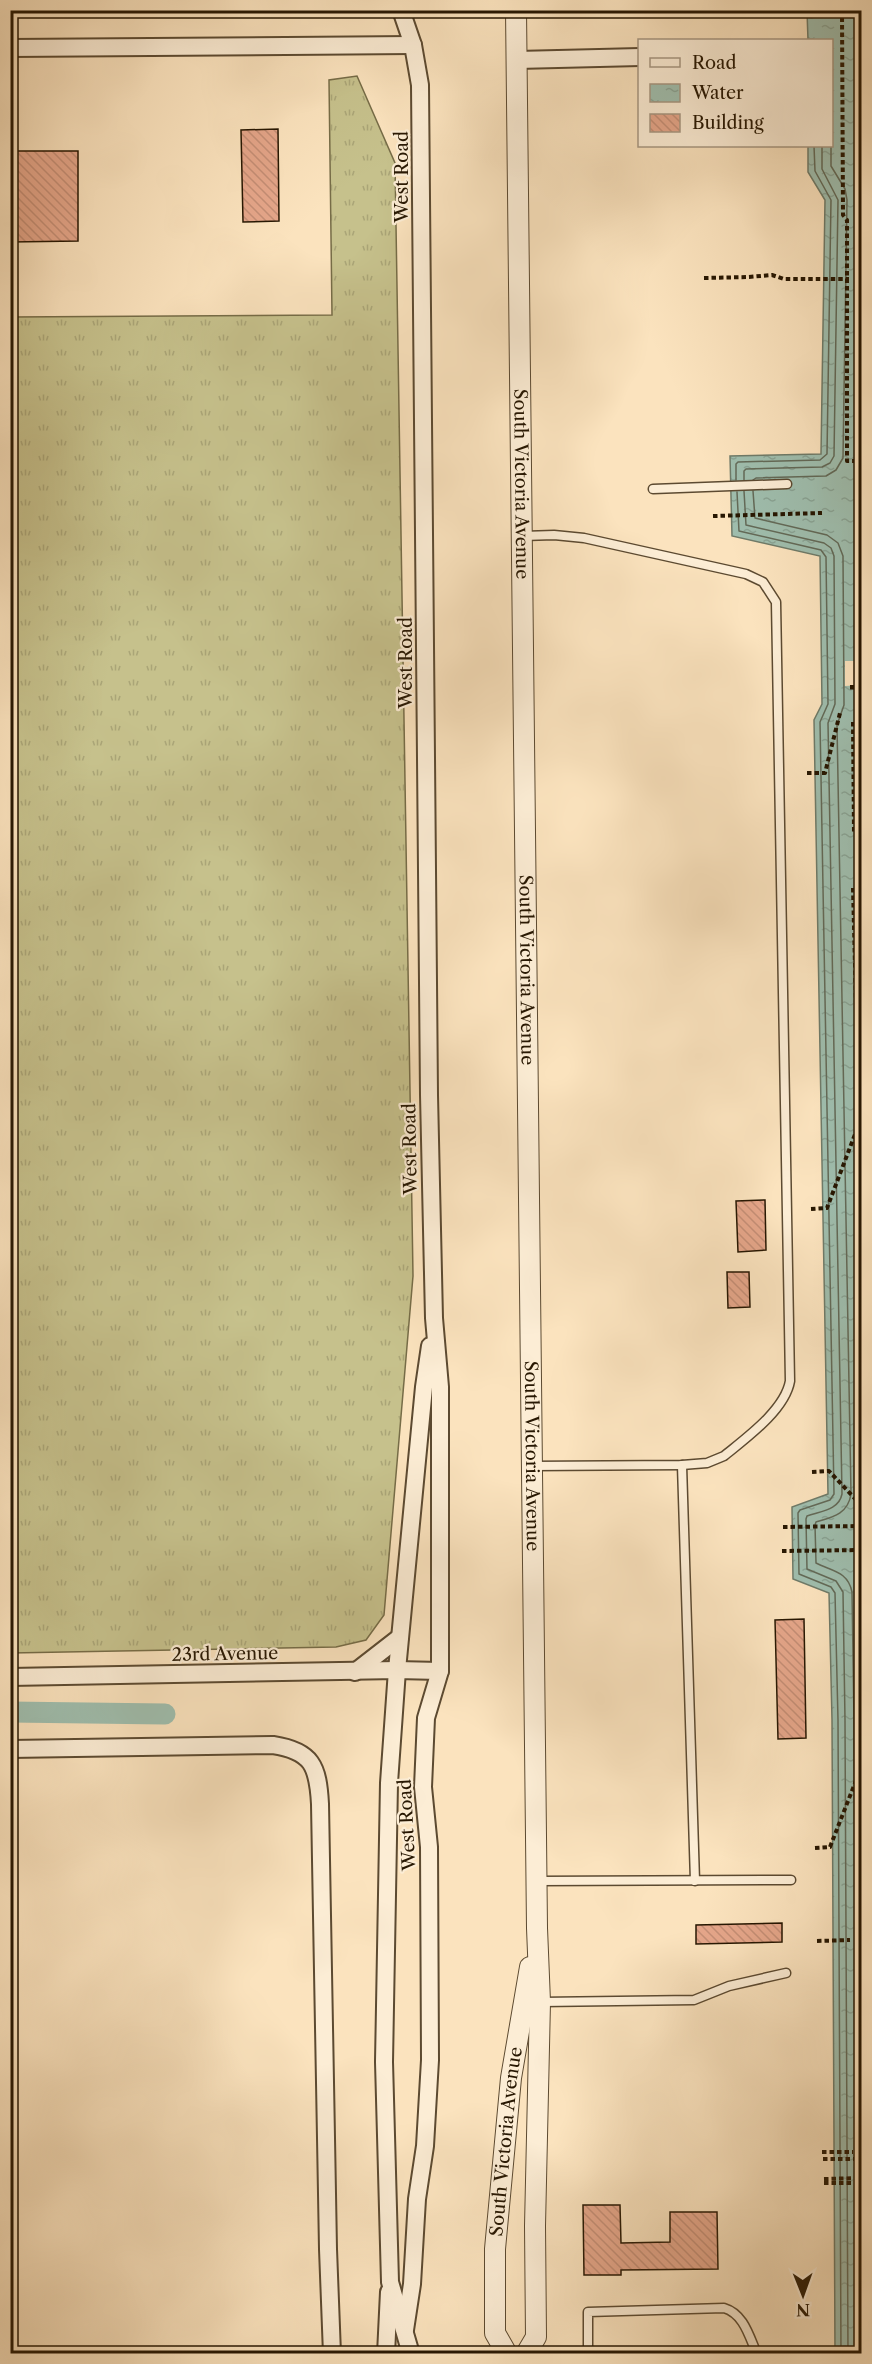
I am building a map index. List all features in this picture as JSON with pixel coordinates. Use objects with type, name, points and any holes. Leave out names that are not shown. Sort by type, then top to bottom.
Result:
[{"type":"street","name":"West Road","points":[[401,10],[413,45],[420,85],[429,1083],[434,1318],[440,1388],[440,1671],[426,1718],[423,1787],[429,1847],[430,2060],[425,2146],[417,2199],[412,2284],[405,2330]]},
{"type":"street","name":"South Victoria Avenue","points":[[516,10],[531,1466],[540,2002],[535,2226],[536,2337],[526,2354]]},
{"type":"street","points":[[10,48],[413,45]]},
{"type":"street","points":[[517,60],[638,57]]},
{"type":"street","name":"West Road","points":[[386,2354],[390,2282],[384,2062],[389,1783],[423,1387],[434,1318]]},
{"type":"street","points":[[355,1672],[400,1638]]},
{"type":"street","name":"23rd Avenue","points":[[10,1677],[440,1671]]},
{"type":"street","points":[[10,1749],[273,1745],[299,1750],[308,1758],[319,1785],[320,1804],[332,2354]]},
{"type":"street","name":"South Victoria Avenue","points":[[507,2354],[495,2333],[495,2249],[511,2078],[537,1928]]},
{"type":"street","name":"West Road","points":[[390,2282],[411,2354]]},
{"type":"lane","points":[[653,489],[786,484]]},
{"type":"lane","points":[[521,536],[554,535],[584,538],[746,574],[766,586],[777,606],[790,1381],[788,1391],[777,1408],[724,1456],[707,1463],[531,1466]]},
{"type":"lane","points":[[682,1465],[694,1881]]},
{"type":"lane","points":[[537,1881],[791,1880]]},
{"type":"lane","points":[[540,2002],[694,2000],[729,1986],[786,1974]]},
{"type":"lane","points":[[588,2354],[588,2312],[724,2308],[733,2311],[741,2319],[757,2354]]},
{"type":"path","points":[[842,10],[843,215],[847,220],[849,279],[847,461],[861,461]]},
{"type":"path","points":[[704,278],[749,278],[772,275],[784,279],[849,279]]},
{"type":"path","points":[[713,516],[822,513]]},
{"type":"path","points":[[852,685],[852,692]]},
{"type":"path","points":[[807,773],[825,773],[840,713]]},
{"type":"path","points":[[853,722],[854,831]]},
{"type":"path","points":[[854,798],[861,798]]},
{"type":"path","points":[[853,888],[859,1060],[861,1236]]},
{"type":"path","points":[[854,923],[861,923]]},
{"type":"path","points":[[811,1209],[827,1208],[859,1125]]},
{"type":"path","points":[[812,1472],[829,1471],[861,1506]]},
{"type":"path","points":[[783,1527],[861,1526]]},
{"type":"path","points":[[782,1551],[861,1550]]},
{"type":"path","points":[[815,1848],[830,1847],[857,1778]]},
{"type":"path","points":[[817,1941],[850,1941]]},
{"type":"path","points":[[822,2152],[853,2152]]},
{"type":"path","points":[[822,2159],[861,2158]]},
{"type":"path","points":[[853,2183],[824,2181],[861,2178]]},
{"type":"green space","points":[[357,76],[395,163],[413,1276],[384,1615],[366,1640],[336,1647],[11,1653],[11,317],[332,315],[329,80]]},
{"type":"water","points":[[807,11],[861,11],[861,2353],[835,2353],[832,1720],[829,1593],[793,1579],[792,1507],[828,1494],[814,720],[822,704],[820,556],[732,536],[730,456],[821,454],[825,200],[808,172],[808,147],[833,147],[833,39],[808,39]]},
{"type":"pier","points":[[845,661],[861,661],[861,685],[845,686]]},
{"type":"building","points":[[278,129],[279,221],[243,222],[241,130]]},
{"type":"building","points":[[10,151],[78,151],[78,241],[10,242]]},
{"type":"building","points":[[765,1200],[766,1250],[738,1252],[736,1201]]},
{"type":"building","points":[[727,1272],[749,1272],[750,1307],[728,1308]]},
{"type":"building","points":[[804,1619],[806,1738],[778,1739],[775,1620]]},
{"type":"building","points":[[782,1923],[782,1942],[696,1944],[696,1925]]},
{"type":"building","points":[[583,2205],[620,2205],[621,2243],[670,2242],[670,2212],[717,2212],[718,2269],[621,2270],[621,2275],[584,2275]]},
{"type":"waterway","points":[[10,1712],[165,1714]]}]
